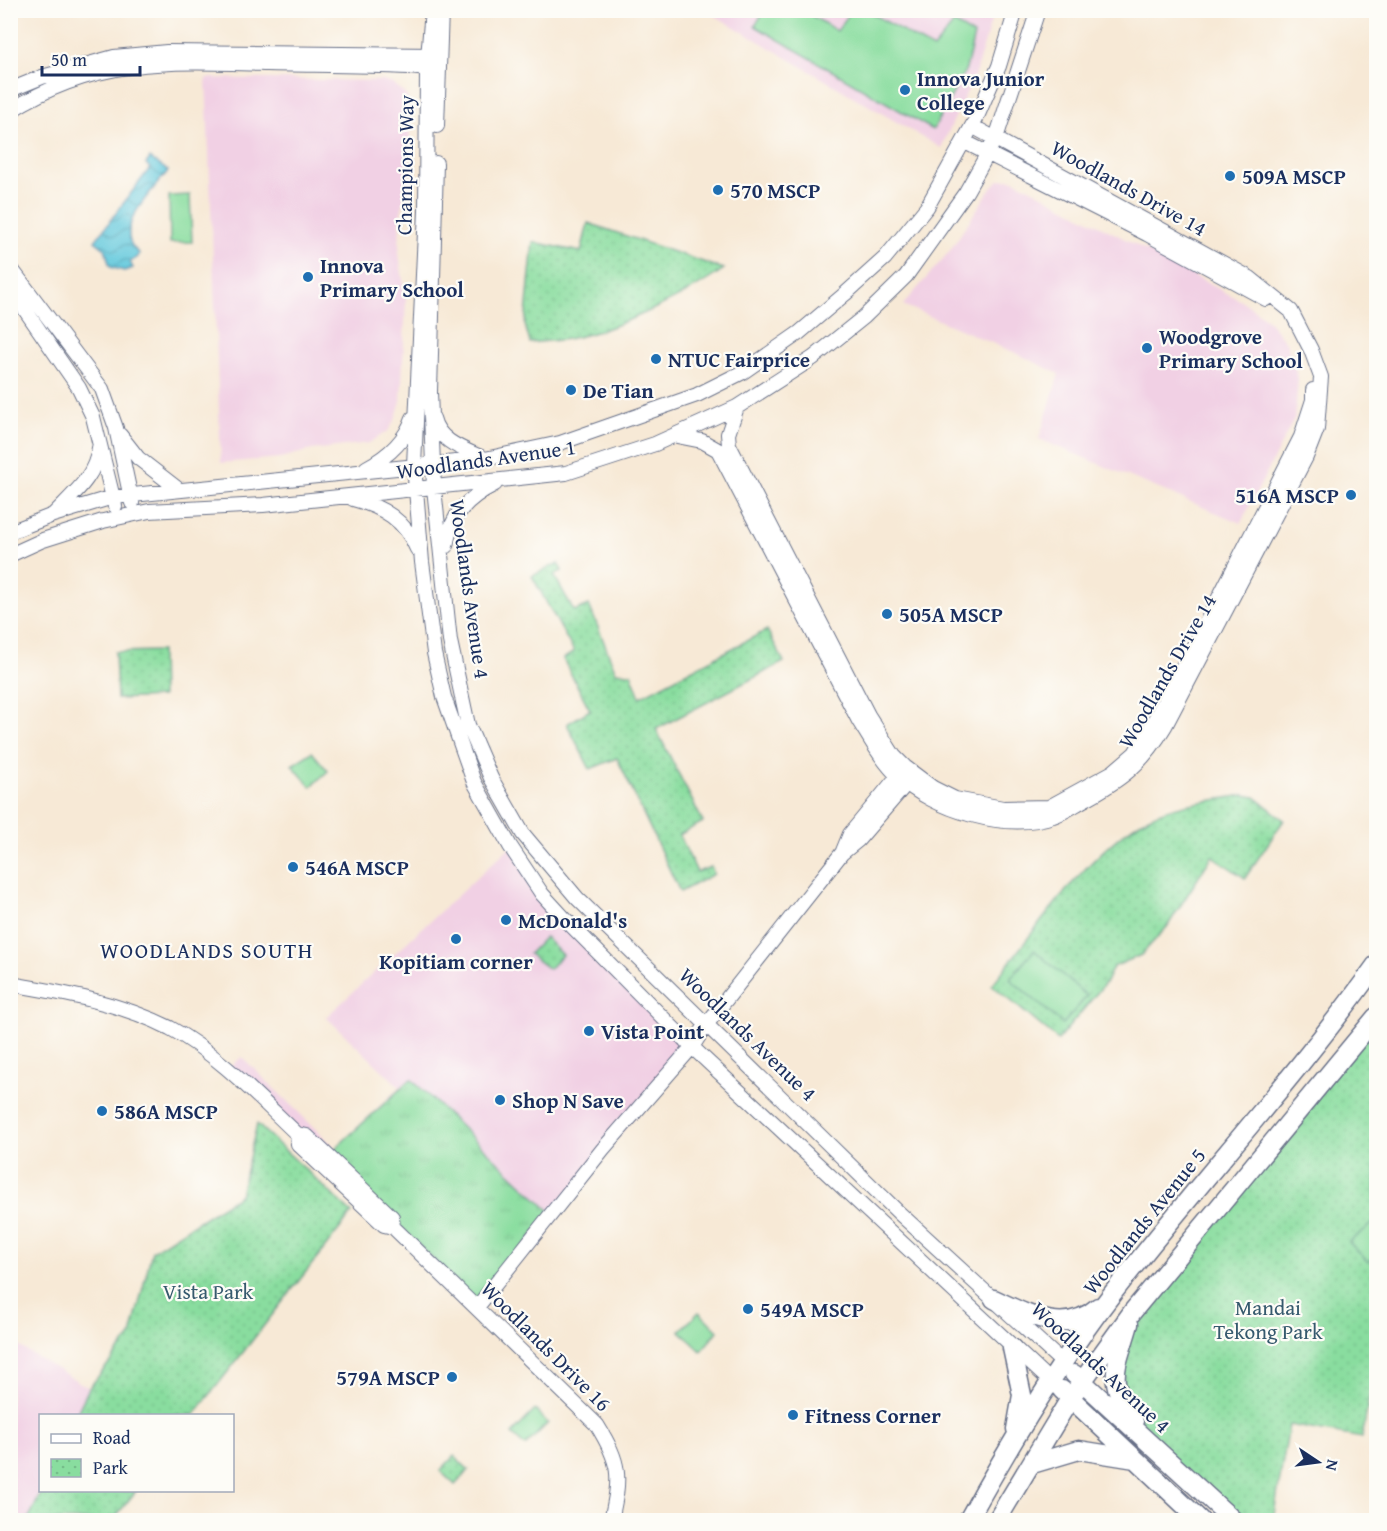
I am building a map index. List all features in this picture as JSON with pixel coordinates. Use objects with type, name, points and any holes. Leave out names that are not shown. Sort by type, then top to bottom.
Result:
[{"type":"main road","name":"Woodlands Avenue 5","points":[[968,1521],[1063,1363],[1109,1298],[1328,1034],[1377,965]]},
{"type":"main road","points":[[997,1521],[1081,1381],[1133,1311],[1377,1017]]},
{"type":"main road","points":[[994,1299],[1035,1318],[1058,1323],[1091,1314],[1109,1298]]},
{"type":"main road","points":[[1133,1311],[1115,1382],[1116,1392],[1147,1441]]},
{"type":"main road","points":[[1007,1453],[1020,1413],[1022,1395],[1012,1348]]},
{"type":"main road","name":"Woodlands Avenue 4","points":[[1063,1363],[1233,1521]]},
{"type":"main road","name":"Woodlands Avenue 4","points":[[1051,1382],[1071,1397],[1200,1521]]},
{"type":"main road","points":[[1032,1464],[1079,1450],[1135,1459]]},
{"type":"street","name":"Champions Way","points":[[432,10],[430,392],[432,463]]},
{"type":"street","name":"Champions Way","points":[[414,465],[428,145],[433,63],[441,10]]},
{"type":"street","name":"Woodlands Avenue 1","points":[[10,532],[53,515],[131,494],[284,481],[485,459],[560,443],[697,396],[743,372],[799,333],[885,258],[927,207],[965,142],[999,66],[1016,10]]},
{"type":"street","name":"Woodlands Avenue 1","points":[[10,555],[43,540],[118,517],[149,511],[304,501],[566,473],[677,436],[737,407],[813,358],[864,317],[906,276],[966,192],[988,153],[1038,10]]},
{"type":"street","points":[[10,90],[42,77],[114,57],[167,52],[433,63]]},
{"type":"street","points":[[10,111],[59,84],[113,69],[170,61],[433,63]]},
{"type":"street","name":"Woodlands Drive 14","points":[[737,407],[730,425],[729,445],[868,715],[906,775],[925,797],[956,811],[1012,822],[1053,817],[1124,777],[1147,754],[1165,726],[1291,489],[1317,429],[1321,377],[1311,350],[1291,311],[1250,278],[972,126]]},
{"type":"street","name":"Woodlands Drive 14","points":[[677,436],[711,445],[718,450],[728,465],[860,721],[884,761],[906,775],[955,799],[1023,809],[1049,807],[1079,792],[1113,771],[1135,753],[1255,529],[1301,437],[1313,400],[1312,373],[1306,351],[1296,330],[1268,300],[1147,234],[965,142]]},
{"type":"street","points":[[10,267],[102,389],[116,428],[131,494],[133,514]]},
{"type":"street","points":[[10,288],[80,388],[93,417],[118,517]]},
{"type":"street","points":[[430,392],[433,421],[441,434],[455,445],[485,459]]},
{"type":"street","points":[[359,471],[386,458],[410,427],[417,404]]},
{"type":"street","points":[[116,428],[138,458],[178,489]]},
{"type":"street","points":[[53,515],[89,479],[97,465],[100,441]]},
{"type":"street","name":"Woodlands Avenue 4","points":[[432,463],[450,641],[468,725],[491,778],[523,834],[578,898],[706,1025],[898,1212],[1063,1363]]},
{"type":"street","name":"Woodlands Avenue 4","points":[[414,465],[422,562],[433,643],[444,697],[474,782],[489,811],[542,894],[692,1047],[1051,1382]]},
{"type":"street","points":[[444,574],[445,552],[451,522],[462,506],[475,495],[506,480]]},
{"type":"street","points":[[284,481],[300,489],[304,501]]},
{"type":"street","points":[[345,497],[367,503],[395,517],[408,529],[422,562]]},
{"type":"street","points":[[478,1306],[590,1165],[692,1047],[706,1025],[842,853],[850,834],[906,775]]},
{"type":"street","name":"Woodlands Drive 16","points":[[10,984],[57,992],[128,1010],[171,1029],[227,1069],[297,1134],[307,1136],[392,1217],[393,1227],[478,1306],[597,1425],[614,1452],[618,1470],[618,1490],[611,1521]]},
{"type":"shaded area","name":"Innova Junior College","points":[[707,11],[994,11],[975,74],[941,148]]},
{"type":"shaded area","name":"Innova Primary School","points":[[206,78],[383,81],[393,84],[407,96],[410,110],[409,181],[400,216],[399,254],[406,300],[401,401],[395,420],[388,431],[369,443],[312,450],[280,458],[221,463]]},
{"type":"shaded area","name":"Woodgrove Primary School","points":[[999,180],[1014,180],[1245,303],[1267,319],[1286,342],[1298,378],[1295,417],[1241,523],[1039,439],[1059,374],[903,305],[949,252],[991,188]]},
{"type":"shaded area","name":"Vista Point","points":[[510,847],[542,894],[692,1047],[478,1306],[227,1069],[242,1057],[335,1148],[400,1087],[326,1017]]},
{"type":"shaded area","points":[[10,1341],[89,1388],[76,1414],[39,1414],[39,1492],[42,1492],[28,1520],[11,1520]]},
{"type":"green space","name":"Innova Junior College","points":[[764,11],[804,11],[837,31],[851,11],[868,11],[933,49],[954,23],[974,35],[966,69],[933,130],[755,26]]},
{"type":"green space","points":[[190,195],[192,242],[170,243],[169,196]]},
{"type":"green space","points":[[588,223],[724,269],[691,290],[630,320],[590,334],[530,343],[525,325],[533,242],[581,252]]},
{"type":"green space","points":[[558,563],[562,571],[554,575],[574,611],[589,605],[616,672],[631,673],[640,697],[767,630],[784,662],[656,729],[703,822],[679,835],[697,872],[711,867],[714,874],[680,892],[617,758],[590,769],[567,724],[590,710],[563,659],[574,652],[532,576]]},
{"type":"green space","points":[[161,651],[162,697],[117,699],[115,652]]},
{"type":"green space","points":[[312,752],[328,771],[311,787],[292,765]]},
{"type":"green space","points":[[1244,795],[1255,797],[1284,820],[1245,878],[1212,856],[1167,927],[1141,955],[1113,967],[1106,982],[1058,1040],[992,985],[1064,893],[1106,849],[1127,831],[1149,817],[1171,808]]},
{"type":"green space","points":[[545,937],[562,955],[549,969],[529,954]]},
{"type":"green space","points":[[1034,950],[1087,996],[1063,1024],[1010,979]]},
{"type":"green space","name":"Mandai Tekong Park","points":[[1376,1017],[1376,1358],[1362,1438],[1289,1425],[1273,1520],[1234,1520],[1147,1440],[1115,1382],[1134,1311]]},
{"type":"green space","points":[[411,1079],[551,1212],[478,1304],[328,1155]]},
{"type":"green space","name":"Vista Park","points":[[257,1124],[352,1213],[195,1414],[76,1414],[89,1388],[131,1336],[152,1251],[240,1195]]},
{"type":"green space","points":[[1376,1221],[1376,1255],[1368,1262],[1349,1242]]},
{"type":"green space","points":[[699,1312],[718,1331],[701,1351],[680,1331]]},
{"type":"green space","points":[[535,1410],[548,1423],[525,1446],[512,1434]]},
{"type":"green space","points":[[454,1456],[469,1470],[455,1485],[440,1471]]},
{"type":"green space","points":[[41,1492],[135,1492],[113,1520],[28,1520]]},
{"type":"water","points":[[150,158],[168,171],[144,199],[131,222],[129,234],[131,244],[139,253],[138,257],[130,262],[133,268],[124,271],[110,267],[105,249],[95,241],[150,168],[146,164]]},
{"type":"place","name":"Innova Junior College","points":[[905,90]]},
{"type":"place","name":"509A MSCP","points":[[1230,176]]},
{"type":"place","name":"570 MSCP","points":[[718,190]]},
{"type":"place","name":"Innova Primary School","points":[[308,277]]},
{"type":"place","name":"Woodgrove Primary School","points":[[1147,348]]},
{"type":"place","name":"NTUC Fairprice","points":[[656,359]]},
{"type":"place","name":"De Tian","points":[[571,390]]},
{"type":"place","name":"516A MSCP","points":[[1351,495]]},
{"type":"place","name":"505A MSCP","points":[[887,614]]},
{"type":"place","name":"546A MSCP","points":[[293,867]]},
{"type":"place","name":"McDonald's","points":[[506,920]]},
{"type":"place","name":"Kopitiam corner","points":[[456,939]]},
{"type":"place","name":"Vista Point","points":[[589,1031]]},
{"type":"place","name":"Shop N Save","points":[[500,1100]]},
{"type":"place","name":"586A MSCP","points":[[102,1111]]},
{"type":"place","name":"549A MSCP","points":[[748,1309]]},
{"type":"place","name":"579A MSCP","points":[[452,1377]]},
{"type":"place","name":"Fitness Corner","points":[[793,1415]]},
{"type":"district","name":"WOODLANDS SOUTH","points":[[207,950]]}]
